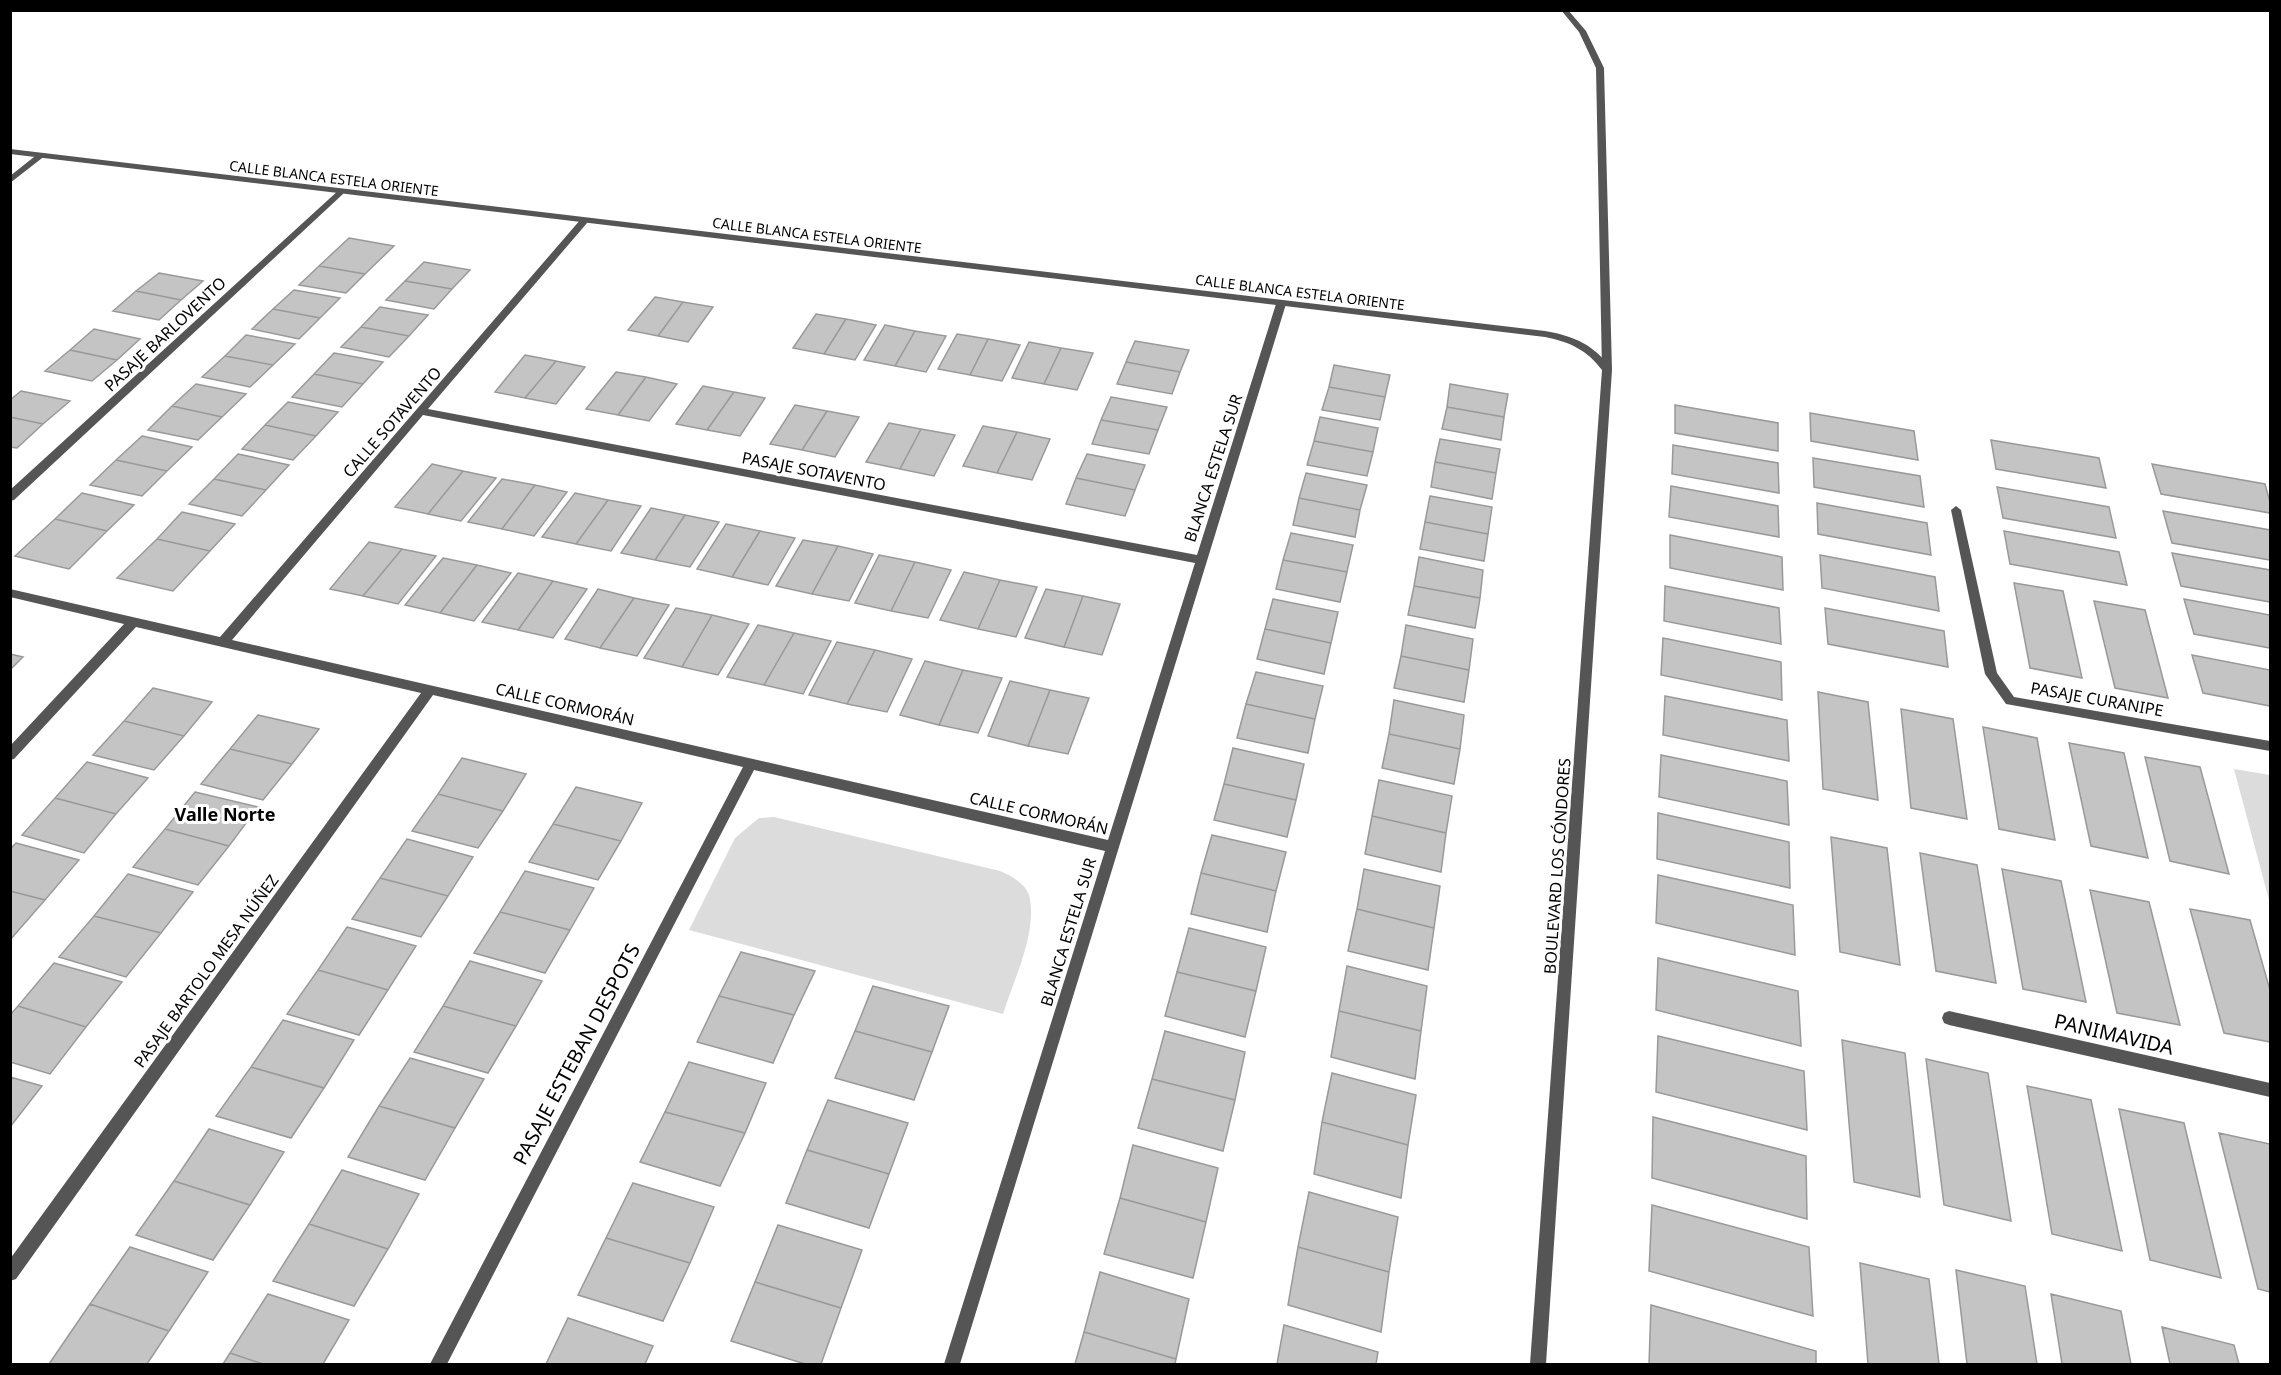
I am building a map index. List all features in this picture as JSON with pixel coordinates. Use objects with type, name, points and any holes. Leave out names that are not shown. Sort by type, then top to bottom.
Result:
[{"type":"street","name":"BOULEVARD LOS CÓNDORES","points":[[1538,1365],[1608,370],[1600,68],[1582,31],[1564,10]]},
{"type":"street","name":"CALLE BLANCA ESTELA ORIENTE","points":[[10,152],[1571,338],[1587,345],[1608,370]]},
{"type":"street","points":[[10,180],[42,155]]},
{"type":"street","name":"PASAJE BARLOVENTO","points":[[10,497],[340,192]]},
{"type":"street","name":"CALLE SOTAVENTO","points":[[223,642],[584,221]]},
{"type":"street","name":"BLANCA ESTELA SUR","points":[[952,1365],[1281,304]]},
{"type":"street","name":"PASAJE SOTAVENTO","points":[[421,411],[1201,560]]},
{"type":"street","name":"PASAJE CURANIPE","points":[[1956,510],[1991,674],[2010,701],[2271,746]]},
{"type":"street","name":"CALLE CORMORÁN","points":[[10,593],[1112,847]]},
{"type":"street","points":[[10,755],[134,621]]},
{"type":"street","name":"PASAJE BARTOLO MESA NÚÑEZ","points":[[10,1273],[430,690]]},
{"type":"street","name":"PASAJE ESTEBAN DESPOTS","points":[[438,1365],[751,764]]},
{"type":"street","name":"PANIMAVIDA","points":[[1949,1018],[2271,1090]]},
{"type":"shaded area","points":[[2234,769],[2270,775],[2270,904]]},
{"type":"shaded area","points":[[774,817],[1000,871],[1019,882],[1029,894],[1030,928],[1023,957],[1003,1014],[689,930],[735,838],[759,818]]},
{"type":"building","points":[[349,238],[394,246],[365,274],[319,266]]},
{"type":"building","points":[[424,262],[470,270],[452,289],[405,281]]},
{"type":"building","points":[[319,266],[365,274],[346,293],[299,285]]},
{"type":"building","points":[[159,273],[203,281],[181,300],[136,291]]},
{"type":"building","points":[[405,281],[452,289],[434,309],[386,300]]},
{"type":"building","points":[[294,290],[340,298],[320,318],[273,309]]},
{"type":"building","points":[[136,291],[181,300],[159,320],[113,311]]},
{"type":"building","points":[[655,297],[683,302],[658,336],[628,330]]},
{"type":"building","points":[[683,302],[713,307],[688,342],[658,336]]},
{"type":"building","points":[[380,307],[428,315],[409,336],[361,327]]},
{"type":"building","points":[[273,309],[320,318],[299,339],[252,329]]},
{"type":"building","points":[[816,314],[846,319],[824,354],[793,348]]},
{"type":"building","points":[[846,319],[876,325],[855,360],[824,354]]},
{"type":"building","points":[[885,325],[915,331],[895,366],[864,360]]},
{"type":"building","points":[[361,327],[409,336],[389,357],[341,347]]},
{"type":"building","points":[[94,329],[140,339],[117,360],[70,350]]},
{"type":"building","points":[[915,331],[946,336],[926,372],[895,366]]},
{"type":"building","points":[[957,334],[988,339],[970,375],[938,369]]},
{"type":"building","points":[[246,335],[295,344],[273,365],[225,356]]},
{"type":"building","points":[[988,339],[1020,345],[1002,381],[970,375]]},
{"type":"building","points":[[1135,341],[1189,350],[1180,372],[1126,362]]},
{"type":"building","points":[[1029,342],[1061,348],[1044,384],[1012,378]]},
{"type":"building","points":[[1061,348],[1093,353],[1077,390],[1044,384]]},
{"type":"building","points":[[70,350],[117,360],[92,381],[45,371]]},
{"type":"building","points":[[334,353],[383,362],[363,384],[314,374]]},
{"type":"building","points":[[525,355],[556,361],[525,398],[495,392]]},
{"type":"building","points":[[225,356],[273,365],[250,387],[202,377]]},
{"type":"building","points":[[556,361],[585,367],[556,404],[525,398]]},
{"type":"building","points":[[1126,362],[1180,372],[1172,394],[1117,384]]},
{"type":"building","points":[[1334,365],[1390,375],[1385,397],[1329,387]]},
{"type":"building","points":[[616,372],[646,377],[618,415],[586,409]]},
{"type":"building","points":[[314,374],[363,384],[342,407],[292,397]]},
{"type":"building","points":[[646,377],[677,384],[649,421],[618,415]]},
{"type":"building","points":[[196,384],[246,394],[222,417],[172,406]]},
{"type":"building","points":[[1450,384],[1508,394],[1504,417],[1447,407]]},
{"type":"building","points":[[703,386],[734,392],[707,430],[676,424]]},
{"type":"building","points":[[1329,387],[1385,397],[1380,420],[1322,410]]},
{"type":"building","points":[[21,391],[70,401],[43,424],[10,417],[10,400]]},
{"type":"building","points":[[734,392],[765,398],[740,436],[707,430]]},
{"type":"building","points":[[1111,397],[1167,407],[1158,430],[1101,420]]},
{"type":"building","points":[[288,402],[338,412],[316,436],[265,425]]},
{"type":"building","points":[[795,405],[827,411],[802,450],[770,444]]},
{"type":"building","points":[[1675,405],[1778,423],[1778,451],[1675,433]]},
{"type":"building","points":[[172,406],[222,417],[198,440],[148,430]]},
{"type":"building","points":[[1447,407],[1504,417],[1501,440],[1442,429]]},
{"type":"building","points":[[827,411],[859,417],[835,457],[802,450]]},
{"type":"building","points":[[1810,413],[1914,431],[1918,460],[1811,441]]},
{"type":"building","points":[[10,417],[43,424],[17,448],[10,447]]},
{"type":"building","points":[[1320,417],[1378,428],[1373,452],[1314,441]]},
{"type":"building","points":[[1101,420],[1158,430],[1149,454],[1092,444]]},
{"type":"building","points":[[889,423],[921,429],[900,469],[866,462]]},
{"type":"building","points":[[265,425],[316,436],[293,460],[242,449]]},
{"type":"building","points":[[983,426],[1017,432],[997,473],[963,466]]},
{"type":"building","points":[[921,429],[955,435],[934,476],[900,469]]},
{"type":"building","points":[[1017,432],[1050,439],[1032,480],[997,473]]},
{"type":"building","points":[[142,436],[192,447],[167,471],[116,460]]},
{"type":"building","points":[[1440,439],[1500,449],[1496,473],[1435,462]]},
{"type":"building","points":[[1991,440],[2099,458],[2106,488],[1996,469]]},
{"type":"building","points":[[1314,441],[1373,452],[1367,476],[1307,465]]},
{"type":"building","points":[[1673,445],[1778,463],[1779,493],[1672,474]]},
{"type":"building","points":[[238,454],[289,465],[266,490],[214,479]]},
{"type":"building","points":[[1087,454],[1145,465],[1135,490],[1076,478]]},
{"type":"building","points":[[1813,458],[1920,476],[1924,507],[1814,487]]},
{"type":"building","points":[[116,460],[167,471],[142,496],[90,485]]},
{"type":"building","points":[[1435,462],[1496,473],[1492,499],[1431,487]]},
{"type":"building","points":[[432,464],[463,471],[428,514],[395,507]]},
{"type":"building","points":[[2152,464],[2265,484],[2270,502],[2270,513],[2161,494]]},
{"type":"building","points":[[463,471],[496,478],[461,521],[428,514]]},
{"type":"building","points":[[1306,473],[1367,485],[1360,510],[1299,498]]},
{"type":"building","points":[[1076,478],[1135,490],[1125,516],[1066,504]]},
{"type":"building","points":[[214,479],[266,490],[242,516],[189,504]]},
{"type":"building","points":[[502,479],[535,485],[502,529],[468,522]]},
{"type":"building","points":[[535,485],[567,492],[534,536],[502,529]]},
{"type":"building","points":[[1671,486],[1778,506],[1779,537],[1669,517]]},
{"type":"building","points":[[1997,487],[2109,507],[2116,538],[2003,518]]},
{"type":"building","points":[[82,493],[134,505],[107,531],[55,519]]},
{"type":"building","points":[[575,493],[608,500],[576,544],[542,537]]},
{"type":"building","points":[[1430,496],[1492,507],[1488,534],[1425,522]]},
{"type":"building","points":[[1299,498],[1360,510],[1355,537],[1293,525]]},
{"type":"building","points":[[608,500],[641,506],[611,551],[576,544]]},
{"type":"building","points":[[1817,503],[1927,523],[1931,555],[1818,534]]},
{"type":"building","points":[[651,508],[685,515],[655,560],[621,553]]},
{"type":"building","points":[[2163,511],[2270,530],[2270,560],[2172,543]]},
{"type":"building","points":[[182,512],[235,524],[210,551],[157,539]]},
{"type":"building","points":[[685,515],[719,522],[690,567],[655,560]]},
{"type":"building","points":[[55,519],[107,531],[69,569],[15,556]]},
{"type":"building","points":[[1425,522],[1488,534],[1484,561],[1420,549]]},
{"type":"building","points":[[726,524],[760,531],[732,577],[697,569]]},
{"type":"building","points":[[760,531],[795,538],[768,585],[732,577]]},
{"type":"building","points":[[2004,531],[2119,552],[2127,585],[2010,564]]},
{"type":"building","points":[[1291,533],[1353,545],[1347,572],[1283,560]]},
{"type":"building","points":[[1670,535],[1782,557],[1783,590],[1670,568]]},
{"type":"building","points":[[157,539],[210,551],[173,591],[117,578]]},
{"type":"building","points":[[803,540],[838,546],[812,594],[776,586]]},
{"type":"building","points":[[369,542],[402,549],[363,596],[330,589]]},
{"type":"building","points":[[838,546],[873,554],[849,601],[812,594]]},
{"type":"building","points":[[402,549],[436,556],[398,604],[363,596]]},
{"type":"building","points":[[2172,553],[2270,570],[2270,602],[2181,586]]},
{"type":"building","points":[[879,555],[915,562],[891,611],[855,603]]},
{"type":"building","points":[[1820,555],[1935,577],[1939,611],[1822,588]]},
{"type":"building","points":[[1419,557],[1483,570],[1480,598],[1414,586]]},
{"type":"building","points":[[443,558],[477,565],[440,613],[405,605]]},
{"type":"building","points":[[1283,560],[1347,572],[1340,602],[1276,589]]},
{"type":"building","points":[[915,562],[951,570],[928,618],[891,611]]},
{"type":"building","points":[[477,565],[511,573],[474,621],[440,613]]},
{"type":"building","points":[[964,572],[1000,580],[978,629],[940,620]]},
{"type":"building","points":[[518,573],[553,581],[518,630],[482,622]]},
{"type":"building","points":[[1000,580],[1037,587],[1016,637],[978,629]]},
{"type":"building","points":[[553,581],[587,589],[553,638],[518,630]]},
{"type":"building","points":[[2014,583],[2063,591],[2082,678],[2030,668]]},
{"type":"building","points":[[1414,586],[1480,598],[1475,628],[1408,615]]},
{"type":"building","points":[[1665,586],[1779,608],[1781,644],[1664,621]]},
{"type":"building","points":[[598,589],[634,598],[600,648],[565,639]]},
{"type":"building","points":[[1046,589],[1083,596],[1064,647],[1025,638]]},
{"type":"building","points":[[1083,596],[1120,604],[1102,655],[1064,647]]},
{"type":"building","points":[[634,598],[669,605],[637,656],[600,648]]},
{"type":"building","points":[[1273,599],[1338,612],[1331,643],[1265,629]]},
{"type":"building","points":[[2184,599],[2270,615],[2270,648],[2194,634]]},
{"type":"building","points":[[2094,601],[2145,610],[2168,698],[2115,688]]},
{"type":"building","points":[[676,608],[712,615],[682,667],[644,658]]},
{"type":"building","points":[[1825,608],[1944,631],[1948,667],[1828,644]]},
{"type":"building","points":[[712,615],[749,624],[718,675],[682,667]]},
{"type":"building","points":[[758,625],[794,633],[764,685],[727,677]]},
{"type":"building","points":[[1406,625],[1473,639],[1469,670],[1401,656]]},
{"type":"building","points":[[1265,629],[1331,643],[1324,674],[1257,659]]},
{"type":"building","points":[[794,633],[831,641],[803,694],[764,685]]},
{"type":"building","points":[[1663,638],[1781,662],[1782,700],[1661,675]]},
{"type":"building","points":[[837,642],[875,650],[847,704],[809,695]]},
{"type":"building","points":[[875,650],[912,659],[887,712],[847,704]]},
{"type":"building","points":[[10,654],[23,657],[10,670]]},
{"type":"building","points":[[2192,655],[2270,670],[2270,706],[2203,693]]},
{"type":"building","points":[[1401,656],[1469,670],[1464,702],[1394,688]]},
{"type":"building","points":[[925,661],[963,670],[939,725],[900,715]]},
{"type":"building","points":[[963,670],[1002,678],[978,733],[939,725]]},
{"type":"building","points":[[1256,672],[1323,686],[1315,719],[1246,704]]},
{"type":"building","points":[[1010,681],[1050,690],[1028,746],[988,736]]},
{"type":"building","points":[[153,688],[212,702],[184,736],[124,721]]},
{"type":"building","points":[[1050,690],[1089,698],[1068,754],[1028,746]]},
{"type":"building","points":[[1818,692],[1868,702],[1878,800],[1823,789]]},
{"type":"building","points":[[1665,696],[1787,720],[1789,761],[1663,735]]},
{"type":"building","points":[[1394,700],[1464,715],[1460,749],[1389,734]]},
{"type":"building","points":[[1246,704],[1315,719],[1308,753],[1237,738]]},
{"type":"building","points":[[1901,709],[1953,719],[1967,819],[1911,808]]},
{"type":"building","points":[[258,715],[319,729],[292,764],[230,749]]},
{"type":"building","points":[[124,721],[184,736],[154,770],[93,755]]},
{"type":"building","points":[[1983,727],[2037,738],[2055,840],[1999,829]]},
{"type":"building","points":[[1389,734],[1460,749],[1454,784],[1382,768]]},
{"type":"building","points":[[2069,743],[2124,753],[2148,858],[2091,846]]},
{"type":"building","points":[[1233,748],[1304,764],[1296,800],[1224,784]]},
{"type":"building","points":[[230,749],[292,764],[263,800],[201,784]]},
{"type":"building","points":[[1661,755],[1787,781],[1789,825],[1659,797]]},
{"type":"building","points":[[2145,757],[2200,767],[2229,874],[2170,861]]},
{"type":"building","points":[[462,758],[526,774],[503,811],[438,794]]},
{"type":"building","points":[[87,762],[148,778],[116,814],[55,798]]},
{"type":"building","points":[[1379,780],[1452,796],[1446,833],[1372,816]]},
{"type":"building","points":[[1224,784],[1296,800],[1287,837],[1214,820]]},
{"type":"building","points":[[576,787],[642,803],[621,841],[553,824]]},
{"type":"building","points":[[195,792],[258,807],[229,846],[165,829]]},
{"type":"building","points":[[438,794],[503,811],[478,848],[412,831]]},
{"type":"building","points":[[55,798],[116,814],[84,853],[22,835]]},
{"type":"building","points":[[1658,813],[1789,842],[1790,888],[1657,859]]},
{"type":"building","points":[[1372,816],[1446,833],[1441,872],[1365,854]]},
{"type":"building","points":[[553,824],[621,841],[598,880],[529,862]]},
{"type":"building","points":[[165,829],[229,846],[198,885],[133,867]]},
{"type":"building","points":[[1212,835],[1286,852],[1276,891],[1201,873]]},
{"type":"building","points":[[1831,837],[1887,848],[1900,965],[1840,952]]},
{"type":"building","points":[[407,839],[473,857],[448,896],[380,878]]},
{"type":"building","points":[[16,843],[79,860],[45,900],[10,891],[10,849]]},
{"type":"building","points":[[1920,853],[1977,865],[1996,983],[1936,971]]},
{"type":"building","points":[[1364,869],[1440,886],[1434,928],[1357,909]]},
{"type":"building","points":[[2002,869],[2061,881],[2086,1002],[2023,989]]},
{"type":"building","points":[[525,871],[594,888],[570,930],[500,912]]},
{"type":"building","points":[[1201,873],[1276,891],[1267,932],[1191,914]]},
{"type":"building","points":[[128,874],[193,892],[161,933],[94,916]]},
{"type":"building","points":[[1658,875],[1793,905],[1795,955],[1656,923]]},
{"type":"building","points":[[380,878],[448,896],[421,937],[352,919]]},
{"type":"building","points":[[2090,890],[2149,902],[2180,1025],[2117,1013]]},
{"type":"building","points":[[10,891],[45,900],[10,940]]},
{"type":"building","points":[[1357,909],[1434,928],[1428,970],[1348,951]]},
{"type":"building","points":[[2190,909],[2250,920],[2270,990],[2270,1042],[2224,1033]]},
{"type":"building","points":[[500,912],[570,930],[545,973],[474,953]]},
{"type":"building","points":[[94,916],[161,933],[126,977],[59,957]]},
{"type":"building","points":[[347,927],[416,946],[388,990],[318,970]]},
{"type":"building","points":[[1189,928],[1266,947],[1256,991],[1177,972]]},
{"type":"building","points":[[741,952],[815,971],[794,1015],[719,996]]},
{"type":"building","points":[[1658,958],[1798,991],[1801,1046],[1656,1010]]},
{"type":"building","points":[[470,961],[542,981],[516,1026],[443,1006]]},
{"type":"building","points":[[54,963],[122,982],[86,1027],[18,1006]]},
{"type":"building","points":[[1347,966],[1427,986],[1421,1031],[1339,1011]]},
{"type":"building","points":[[318,970],[388,990],[359,1035],[287,1014]]},
{"type":"building","points":[[1177,972],[1256,991],[1245,1037],[1165,1016]]},
{"type":"building","points":[[873,986],[949,1006],[932,1052],[855,1031]]},
{"type":"building","points":[[719,996],[794,1015],[773,1063],[697,1042]]},
{"type":"building","points":[[18,1006],[86,1027],[50,1074],[10,1062],[10,1015]]},
{"type":"building","points":[[443,1006],[516,1026],[488,1073],[414,1052]]},
{"type":"building","points":[[1339,1011],[1421,1031],[1415,1079],[1331,1057]]},
{"type":"building","points":[[283,1020],[354,1040],[324,1088],[251,1067]]},
{"type":"building","points":[[855,1031],[932,1052],[914,1100],[835,1078]]},
{"type":"building","points":[[1165,1031],[1245,1052],[1235,1100],[1152,1079]]},
{"type":"building","points":[[1658,1036],[1804,1071],[1807,1130],[1656,1092]]},
{"type":"building","points":[[1842,1040],[1905,1053],[1920,1197],[1854,1182]]},
{"type":"building","points":[[410,1058],[484,1079],[455,1128],[379,1106]]},
{"type":"building","points":[[1926,1059],[1988,1073],[2011,1221],[1944,1205]]},
{"type":"building","points":[[689,1062],[766,1083],[745,1133],[665,1112]]},
{"type":"building","points":[[251,1067],[324,1088],[291,1138],[216,1116]]},
{"type":"building","points":[[1332,1073],[1416,1095],[1408,1145],[1322,1122]]},
{"type":"building","points":[[10,1077],[42,1086],[10,1127]]},
{"type":"building","points":[[1152,1079],[1235,1100],[1223,1151],[1138,1128]]},
{"type":"building","points":[[2027,1086],[2091,1100],[2122,1251],[2052,1234]]},
{"type":"building","points":[[828,1100],[908,1123],[889,1174],[807,1150]]},
{"type":"building","points":[[379,1106],[455,1128],[425,1180],[348,1157]]},
{"type":"building","points":[[2119,1109],[2184,1123],[2221,1278],[2150,1260]]},
{"type":"building","points":[[665,1112],[745,1133],[720,1186],[640,1162]]},
{"type":"building","points":[[1653,1117],[1806,1156],[1807,1219],[1652,1178]]},
{"type":"building","points":[[1322,1122],[1408,1145],[1401,1198],[1314,1174]]},
{"type":"building","points":[[209,1129],[284,1152],[250,1205],[174,1181]]},
{"type":"building","points":[[2219,1133],[2270,1144],[2270,1292],[2258,1289]]},
{"type":"building","points":[[1133,1145],[1218,1168],[1206,1222],[1120,1198]]},
{"type":"building","points":[[807,1150],[889,1174],[869,1228],[786,1203]]},
{"type":"building","points":[[342,1170],[419,1194],[388,1249],[309,1224]]},
{"type":"building","points":[[174,1181],[250,1205],[213,1260],[136,1235]]},
{"type":"building","points":[[633,1183],[714,1207],[690,1263],[606,1238]]},
{"type":"building","points":[[1309,1192],[1398,1217],[1389,1272],[1298,1247]]},
{"type":"building","points":[[1120,1198],[1206,1222],[1193,1278],[1104,1254]]},
{"type":"building","points":[[1652,1205],[1809,1247],[1813,1316],[1649,1271]]},
{"type":"building","points":[[309,1224],[388,1249],[354,1306],[273,1281]]},
{"type":"building","points":[[778,1225],[862,1250],[841,1308],[755,1282]]},
{"type":"building","points":[[606,1238],[690,1263],[663,1321],[578,1295]]},
{"type":"building","points":[[130,1247],[208,1272],[169,1331],[90,1304]]},
{"type":"building","points":[[1298,1247],[1389,1272],[1381,1332],[1288,1305]]},
{"type":"building","points":[[1860,1263],[1929,1279],[1939,1364],[1868,1364]]},
{"type":"building","points":[[1956,1270],[2025,1286],[2037,1364],[1967,1364]]},
{"type":"building","points":[[1100,1272],[1189,1299],[1176,1359],[1084,1332]]},
{"type":"building","points":[[755,1282],[841,1308],[821,1364],[805,1364],[731,1341]]},
{"type":"building","points":[[268,1294],[349,1320],[323,1364],[263,1364],[230,1353]]},
{"type":"building","points":[[2051,1294],[2121,1311],[2131,1364],[2062,1364]]},
{"type":"building","points":[[90,1304],[169,1331],[147,1364],[49,1364]]},
{"type":"building","points":[[1651,1305],[1816,1351],[1816,1364],[1649,1364]]},
{"type":"building","points":[[568,1318],[653,1346],[645,1364],[546,1364]]},
{"type":"building","points":[[1284,1325],[1378,1352],[1376,1364],[1277,1364]]},
{"type":"building","points":[[2162,1327],[2234,1345],[2239,1364],[2170,1364]]},
{"type":"building","points":[[1084,1332],[1176,1359],[1175,1364],[1075,1364]]},
{"type":"building","points":[[230,1353],[263,1364],[223,1364]]},
{"type":"district","name":"Valle Norte","points":[[225,814]]}]
